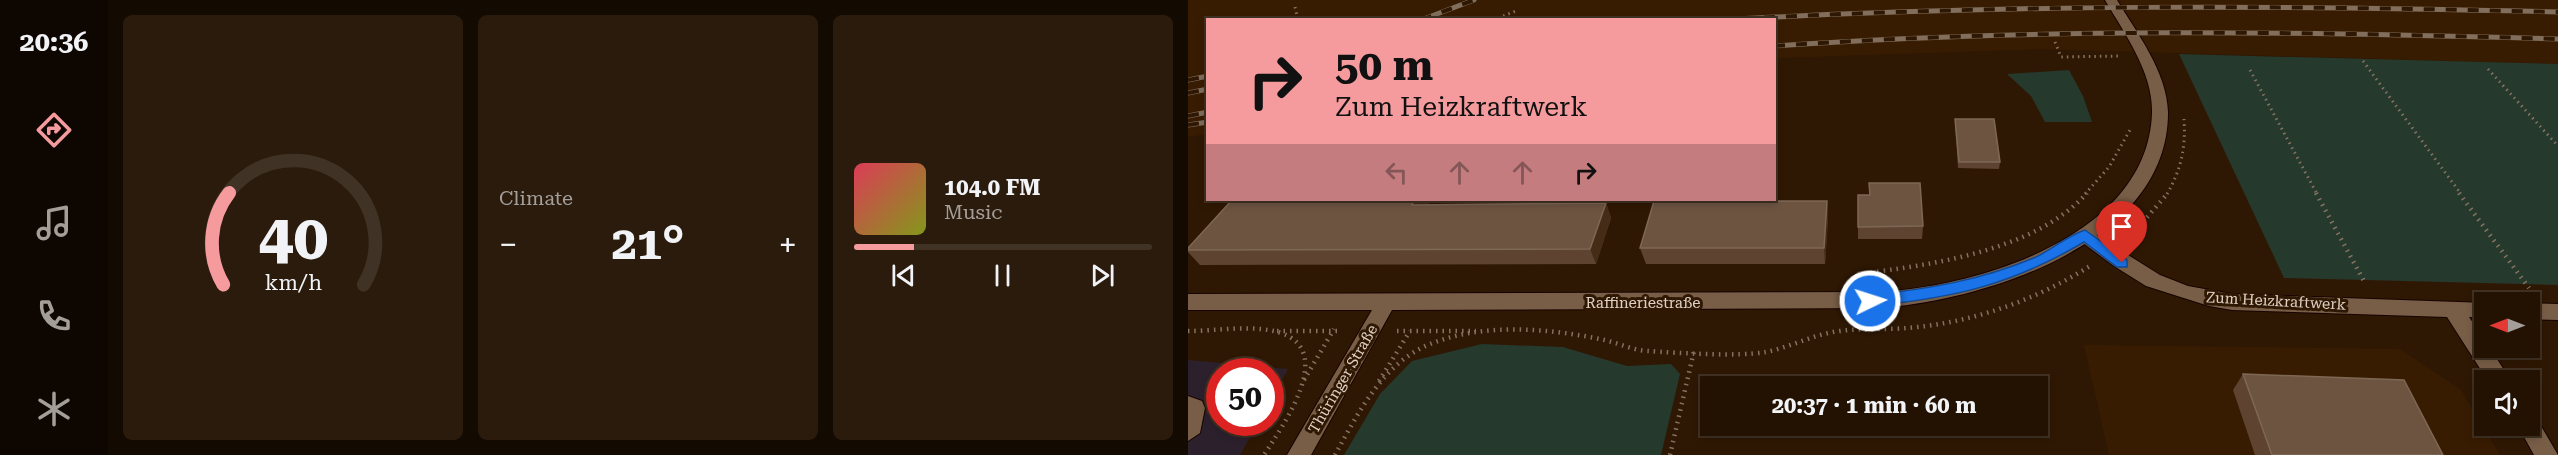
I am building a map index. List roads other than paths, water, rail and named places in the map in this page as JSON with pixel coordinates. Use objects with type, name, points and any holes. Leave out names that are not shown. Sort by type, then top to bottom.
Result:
[{"type":"main road","name":"Raffineriestraße","points":[[1188,302],[1809,302],[1899,299],[1937,294],[1991,280],[2043,260],[2085,235],[2119,209],[2133,191],[2153,155],[2159,134],[2160,111],[2156,86],[2138,46],[2110,0]]},
{"type":"main road","name":"Zum Heizkraftwerk","points":[[2085,235],[2135,273],[2156,284],[2194,297],[2232,302],[2474,310]]},
{"type":"main road","name":"Thüringer Straße","points":[[1299,455],[1386,303]]},
{"type":"main road","points":[[2540,305],[2558,312]]},
{"type":"main road","points":[[2453,309],[2493,370]]},
{"type":"main road","points":[[1188,406],[1194,408],[1188,432]]},
{"type":"main road","points":[[2535,436],[2547,455]]},
{"type":"railway","points":[[1426,18],[1474,0]]},
{"type":"railway","points":[[1762,18],[1929,11],[2139,7],[2558,12]]},
{"type":"railway","points":[[1776,46],[1970,36],[2166,33],[2362,34],[2558,39]]},
{"type":"railway","points":[[1188,80],[1206,76]]},
{"type":"railway","points":[[1188,93],[1206,89]]},
{"type":"railway","points":[[1188,116],[1206,112]]},
{"type":"railway","points":[[1188,125],[1206,122]]}]
